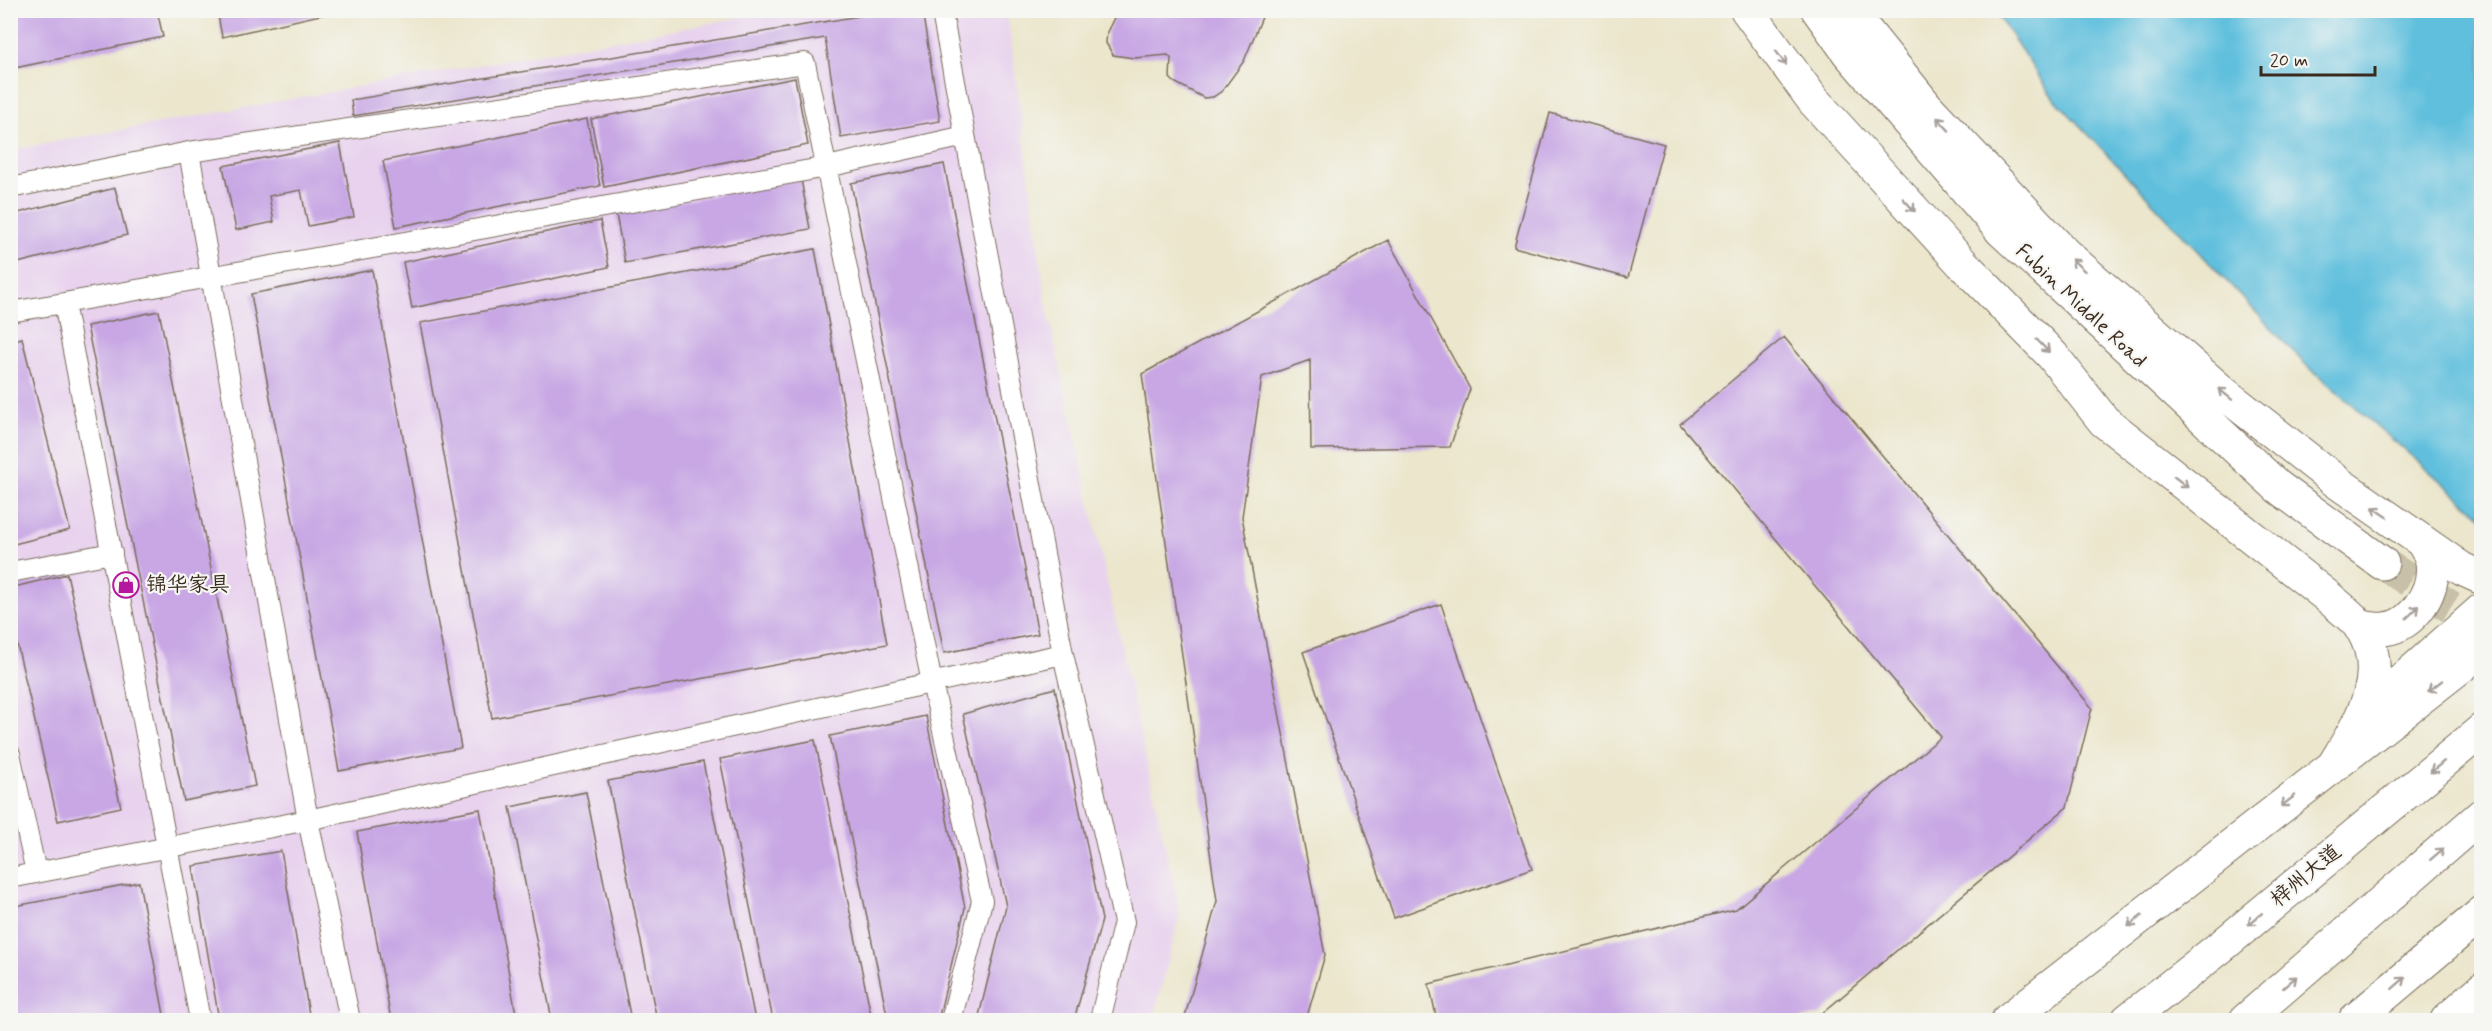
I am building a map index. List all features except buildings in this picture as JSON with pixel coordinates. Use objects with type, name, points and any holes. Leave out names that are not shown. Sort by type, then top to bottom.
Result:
[{"type":"main road","points":[[1747,10],[1813,100],[1962,263],[2052,355],[2104,421],[2328,597],[2360,627],[2372,650],[2374,679],[2364,714],[2334,765]]},
{"type":"main road","name":"Fubin Middle Road","points":[[1818,10],[1848,52],[2001,231],[2278,487],[2382,563]]},
{"type":"main road","points":[[1849,10],[1927,107],[2065,254],[2221,392],[2337,482],[2462,569],[2481,578]]},
{"type":"main road","points":[[2360,627],[2386,629],[2409,617],[2424,601],[2431,581],[2432,561],[2422,541]]},
{"type":"main road","points":[[2364,714],[2481,610]]},
{"type":"main road","points":[[2008,1020],[2481,650]]},
{"type":"main road","name":"梓州大道","points":[[2128,1020],[2232,938],[2481,730]]},
{"type":"main road","points":[[2246,1020],[2481,815]]},
{"type":"main road","points":[[2355,1020],[2481,913]]},
{"type":"main road","points":[[2447,1020],[2481,989]]},
{"type":"lane","points":[[942,14],[1064,654],[1124,922],[1100,1020]]},
{"type":"lane","points":[[10,188],[189,152],[805,63],[932,683],[982,902],[951,1020]]},
{"type":"lane","points":[[10,312],[827,167],[965,136]]},
{"type":"lane","points":[[189,152],[308,819],[350,1020]]},
{"type":"lane","points":[[64,303],[200,1020]]},
{"type":"lane","points":[[10,572],[112,553]]},
{"type":"lane","points":[[10,878],[308,819],[1064,654]]},
{"type":"lane","points":[[10,754],[36,872]]},
{"type":"shaded area","points":[[776,11],[1007,11],[1046,303],[1180,914],[1153,1020],[11,1020],[11,150]]},
{"type":"water","points":[[1995,11],[2481,11],[2481,516],[2304,363],[2052,96]]},
{"type":"tunnel","points":[[2382,563],[2482,627]]},
{"type":"place","name":"锦华家具","points":[[126,585]]}]
